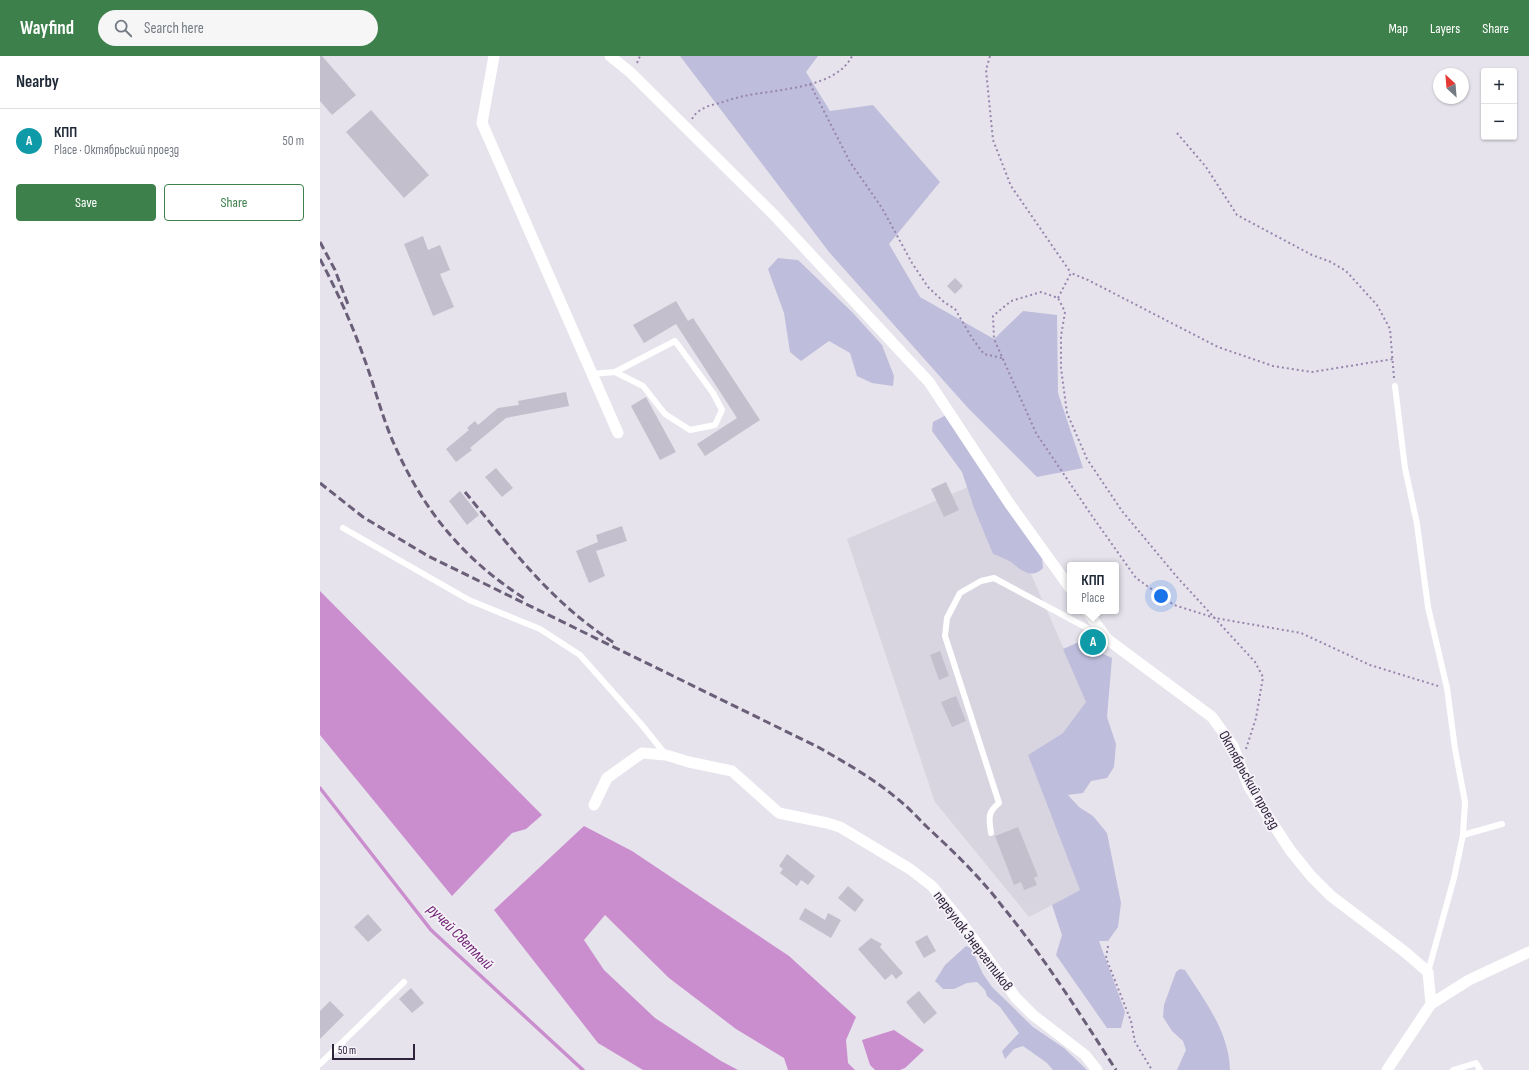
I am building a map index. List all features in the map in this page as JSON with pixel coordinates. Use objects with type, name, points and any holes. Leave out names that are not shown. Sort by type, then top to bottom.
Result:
[{"type":"street","points":[[494,56],[482,123],[618,433]]},
{"type":"street","points":[[610,56],[630,72],[775,216],[929,382],[1009,503],[1067,584]]},
{"type":"street","name":"Октябрьский проезд","points":[[1089,614],[1107,639],[1212,717],[1234,746],[1249,787],[1290,850],[1311,876],[1331,896],[1405,952],[1428,972]]},
{"type":"street","name":"переулок Энергетиков","points":[[594,805],[607,778],[630,761],[642,753],[666,755],[689,762],[732,771],[779,813],[840,827],[910,869],[932,886],[951,909],[1016,998],[1038,1019],[1085,1055],[1097,1070]]},
{"type":"street","points":[[1387,1070],[1432,1004],[1469,980],[1529,952]]},
{"type":"street","points":[[1428,972],[1432,1004]]},
{"type":"lane","points":[[592,374],[615,372],[675,340],[722,410],[715,425],[690,430],[665,414],[643,386],[615,372]]},
{"type":"lane","points":[[1395,386],[1405,468],[1417,524],[1428,607],[1447,688],[1455,749],[1465,802],[1463,835],[1454,878],[1428,972]]},
{"type":"lane","points":[[343,528],[469,600],[540,629],[580,655],[641,724],[666,755]]},
{"type":"lane","points":[[991,833],[988,817],[993,808],[999,803],[945,636],[947,618],[960,593],[981,581],[994,578],[1107,639]]},
{"type":"lane","points":[[1463,835],[1502,824]]},
{"type":"lane","points":[[320,1064],[404,982]]},
{"type":"lane","points":[[1453,1070],[1476,1063],[1480,1070]]},
{"type":"path","points":[[687,129],[695,114],[709,106],[743,96],[810,84],[841,71],[852,56]]},
{"type":"path","points":[[990,56],[986,70],[993,140],[1011,186],[1071,273],[1088,280],[1218,347],[1273,366],[1312,372],[1393,359]]},
{"type":"path","points":[[810,84],[850,162],[882,208],[912,263],[924,281],[944,302],[955,309],[972,338],[984,354],[1002,358]]},
{"type":"path","points":[[1178,133],[1206,167],[1237,215],[1312,255],[1331,262],[1346,271],[1377,305],[1390,329],[1395,386]]},
{"type":"path","points":[[1058,298],[1071,273]]},
{"type":"path","points":[[1240,764],[1256,718],[1263,677],[1255,662],[1215,618],[1177,577],[1122,510],[1087,459],[1067,413],[1061,368],[1061,336],[1065,312],[1058,298],[1041,292],[1011,300],[993,316],[994,339],[1002,358],[1036,433],[1136,578],[1174,605],[1215,618],[1301,633],[1370,665],[1447,688]]},
{"type":"path","points":[[1108,946],[1106,958],[1131,1021],[1135,1042],[1152,1070]]},
{"type":"shaded area","points":[[680,56],[818,56],[806,72],[830,111],[873,105],[940,182],[889,244],[920,297],[994,339],[1023,311],[1057,315],[1058,393],[1083,468],[1037,477],[968,408],[829,252]]},
{"type":"shaded area","points":[[778,258],[798,260],[852,312],[882,345],[894,376],[893,386],[872,383],[857,376],[850,353],[829,341],[801,361],[790,352],[784,313],[768,269]]},
{"type":"shaded area","points":[[946,415],[1042,557],[1043,568],[1039,572],[1031,573],[1023,571],[1009,561],[993,554],[974,508],[962,472],[932,431],[933,422]]},
{"type":"shaded area","points":[[989,478],[1087,702],[1063,733],[1028,755],[1080,890],[1029,917],[935,802],[847,539]]},
{"type":"shaded area","points":[[320,591],[542,815],[526,829],[512,833],[452,896],[320,735]]},
{"type":"shaded area","points":[[1079,642],[1112,658],[1107,717],[1116,744],[1114,767],[1107,778],[1091,781],[1083,793],[1068,795],[1079,807],[1093,816],[1107,833],[1121,903],[1118,927],[1108,941],[1099,941],[1125,1012],[1121,1028],[1107,1028],[1056,955],[1062,935],[1052,905],[1080,890],[1028,755],[1063,733],[1086,702],[1063,649]]},
{"type":"shaded area","points":[[584,826],[632,851],[789,956],[856,1017],[846,1040],[848,1063],[855,1070],[788,1070],[784,1058],[736,1029],[669,978],[605,915],[584,940],[604,970],[655,1018],[721,1061],[738,1070],[643,1070],[598,1043],[494,910]]},
{"type":"shaded area","points":[[966,946],[971,948],[983,974],[992,987],[1033,1027],[1064,1048],[1087,1070],[1053,1070],[1047,1063],[1023,1046],[1014,1049],[1005,1059],[1002,1051],[1019,1033],[1000,1007],[987,996],[985,990],[977,982],[967,983],[954,989],[943,989],[935,981],[945,965]]},
{"type":"shaded area","points":[[1180,969],[1185,970],[1215,1017],[1221,1030],[1229,1056],[1230,1070],[1177,1070],[1186,1050],[1183,1041],[1172,1031],[1163,1017],[1164,1005],[1176,972]]},
{"type":"shaded area","points":[[894,1030],[924,1050],[905,1068],[900,1070],[875,1070],[870,1065],[862,1040]]},
{"type":"building","points":[[320,56],[322,56],[356,95],[332,115],[320,101]]},
{"type":"building","points":[[371,110],[429,175],[404,198],[346,132]]},
{"type":"building","points":[[423,236],[428,250],[440,245],[450,270],[440,274],[454,307],[433,316],[404,244]]},
{"type":"building","points":[[955,278],[963,286],[955,294],[947,286]]},
{"type":"building","points":[[676,301],[688,321],[693,318],[760,420],[705,456],[697,444],[737,418],[676,324],[644,343],[633,325]]},
{"type":"building","points":[[566,392],[569,406],[506,418],[470,448],[472,450],[456,462],[446,449],[469,430],[467,428],[475,421],[478,425],[498,408],[519,405],[518,401]]},
{"type":"building","points":[[646,397],[676,452],[660,460],[631,406]]},
{"type":"building","points":[[496,468],[513,488],[502,497],[485,477]]},
{"type":"building","points":[[946,482],[959,510],[944,517],[931,489]]},
{"type":"building","points":[[460,491],[479,515],[467,525],[449,501]]},
{"type":"building","points":[[622,526],[627,541],[596,551],[605,576],[589,583],[576,551],[598,542],[596,535]]},
{"type":"building","points":[[940,651],[949,676],[939,680],[930,655]]},
{"type":"building","points":[[956,696],[966,721],[952,727],[941,702]]},
{"type":"building","points":[[1018,827],[1038,876],[1034,878],[1037,885],[1024,890],[1021,882],[1014,885],[995,836]]},
{"type":"building","points":[[787,854],[815,876],[808,885],[801,880],[797,886],[780,873],[783,869],[779,866]]},
{"type":"building","points":[[848,886],[864,900],[855,912],[838,898]]},
{"type":"building","points":[[805,908],[825,920],[828,913],[841,920],[831,938],[799,919]]},
{"type":"building","points":[[368,914],[382,930],[368,942],[354,927]]},
{"type":"building","points":[[927,935],[936,951],[924,958],[915,942]]},
{"type":"building","points":[[871,938],[882,944],[880,947],[903,973],[896,979],[892,974],[885,980],[858,949]]},
{"type":"building","points":[[411,988],[424,1003],[412,1013],[399,999]]},
{"type":"building","points":[[919,991],[937,1013],[924,1024],[906,1002]]},
{"type":"building","points":[[330,1001],[344,1015],[320,1039],[320,1011]]},
{"type":"waterway","name":"ручей Светлый","points":[[320,788],[431,930],[583,1070]]},
{"type":"railway","points":[[320,242],[335,270],[349,307]]},
{"type":"railway","points":[[320,259],[338,295],[354,333],[368,369],[390,435],[406,470],[419,493],[433,514],[466,552],[505,585],[527,600]]},
{"type":"railway","points":[[320,483],[363,517],[428,556],[818,747],[876,782],[907,807],[957,855],[994,895],[1047,966],[1116,1070]]},
{"type":"railway","points":[[465,492],[517,555],[552,593],[593,628],[616,644]]},
{"type":"place","name":"КПП","points":[[1093,642]]}]
